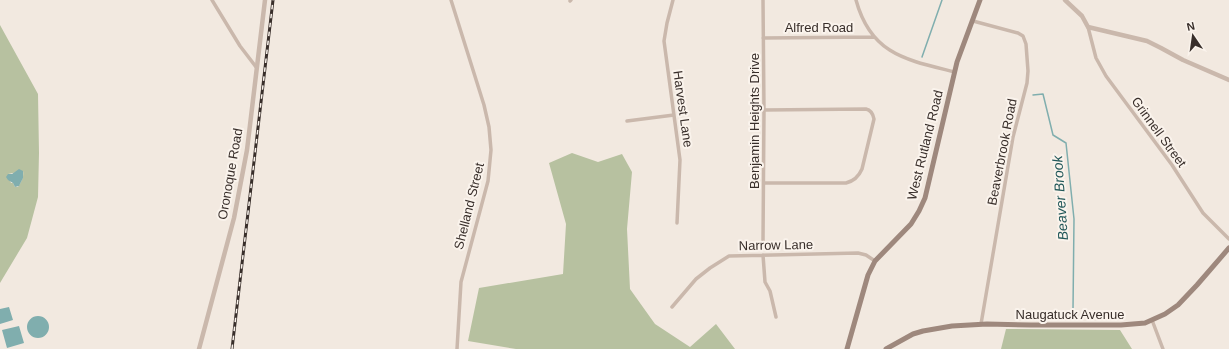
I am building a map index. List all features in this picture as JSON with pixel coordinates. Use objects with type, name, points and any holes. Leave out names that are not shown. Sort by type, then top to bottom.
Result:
[{"type":"main road","name":"West Rutland Road","points":[[847,349],[868,275],[875,261],[911,224],[922,206],[955,72],[962,48],[980,0]]},
{"type":"main road","name":"Naugatuck Avenue","points":[[886,349],[898,341],[918,332],[952,326],[981,324],[1121,325],[1136,324],[1152,320],[1165,314],[1178,305],[1229,248]]},
{"type":"street","points":[[212,0],[240,46],[256,67]]},
{"type":"street","name":"Oronoque Road","points":[[199,349],[234,218],[248,146],[265,0]]},
{"type":"street","name":"Shelland Street","points":[[451,0],[484,105],[489,127],[491,150],[488,181],[461,282],[458,349]]},
{"type":"street","name":"Harvest Lane","points":[[673,0],[666,23],[664,41],[680,160],[677,223]]},
{"type":"street","name":"Benjamin Heights Drive","points":[[763,0],[763,241]]},
{"type":"street","points":[[856,0],[865,25],[874,37],[884,46],[906,59],[955,72]]},
{"type":"street","points":[[1065,0],[1082,16],[1088,27],[1147,41],[1183,60],[1229,80]]},
{"type":"street","name":"Beaverbrook Road","points":[[973,22],[1018,33],[1023,36],[1026,44],[1028,71],[1027,83],[1013,138],[981,324]]},
{"type":"street","name":"Grinnell Street","points":[[1088,27],[1096,58],[1106,76],[1172,165],[1203,213],[1229,239]]},
{"type":"street","name":"Alfred Road","points":[[764,38],[874,37]]},
{"type":"street","points":[[764,110],[866,109],[872,113],[874,119],[862,168],[860,174],[855,179],[846,183],[764,183]]},
{"type":"street","points":[[627,122],[674,115]]},
{"type":"street","name":"Narrow Lane","points":[[672,308],[696,280],[710,268],[729,256],[763,254],[858,253],[866,255],[875,261]]},
{"type":"street","points":[[763,254],[765,282],[770,291],[776,317]]},
{"type":"street","points":[[1152,320],[1163,349]]},
{"type":"green space","points":[[0,25],[38,94],[39,153],[38,197],[27,238],[0,283]],"holes":[[[23,171],[22,180],[18,187],[15,187],[13,183],[11,183],[8,174]]]},
{"type":"green space","points":[[572,153],[598,162],[622,154],[632,172],[627,229],[630,289],[655,324],[690,347],[716,324],[735,349],[516,349],[468,341],[479,288],[563,274],[566,224],[549,163]]},
{"type":"green space","points":[[1006,329],[1120,330],[1132,349],[1001,349]]},
{"type":"water","points":[[19,169],[23,171],[23,178],[19,186],[15,187],[6,177],[8,174],[12,174]]},
{"type":"water","points":[[9,307],[13,320],[0,324],[0,309]]},
{"type":"water","points":[[38,316],[46,319],[49,327],[46,335],[38,338],[30,335],[27,327],[30,319]]},
{"type":"water","points":[[19,326],[24,343],[7,348],[2,330]]},
{"type":"waterway","name":"Beaver Brook","points":[[922,57],[942,0]]},
{"type":"waterway","name":"Beaver Brook","points":[[1033,95],[1043,94],[1053,135],[1066,143],[1074,219],[1073,310],[1071,319]]},
{"type":"railway","points":[[232,349],[273,0]]}]
